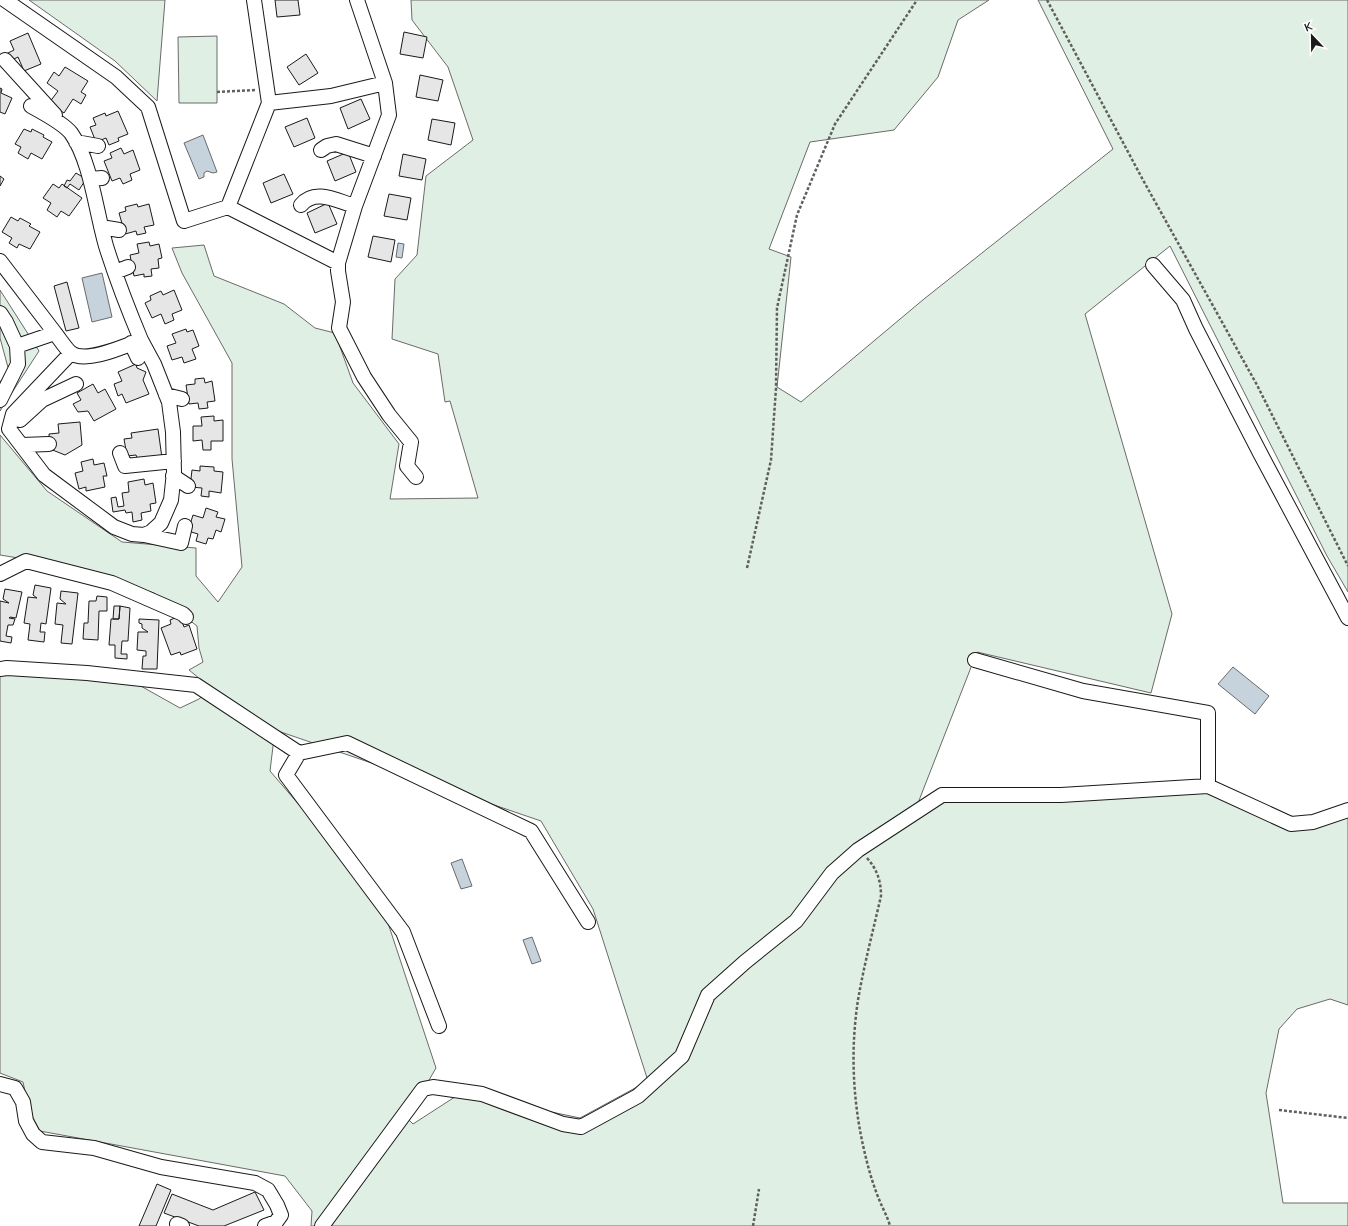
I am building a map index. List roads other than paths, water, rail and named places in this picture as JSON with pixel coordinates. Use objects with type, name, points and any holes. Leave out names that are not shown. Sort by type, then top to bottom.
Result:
[{"type":"street","points":[[5,0],[116,77],[148,107],[184,221],[228,207],[338,263]]},
{"type":"street","points":[[228,207],[268,96],[254,0]]},
{"type":"street","points":[[357,0],[385,83],[389,115],[354,206],[338,263],[343,302],[339,328],[364,377],[389,415],[411,442],[407,466],[416,477]]},
{"type":"street","points":[[5,60],[73,137],[80,149],[93,184],[106,245],[121,269],[136,313],[136,342],[138,358]]},
{"type":"street","points":[[268,96],[331,96],[385,83]]},
{"type":"street","points":[[31,106],[49,116],[73,137],[98,146]]},
{"type":"street","points":[[321,150],[327,146],[336,144],[374,156]]},
{"type":"street","points":[[301,205],[308,198],[320,196],[354,206]]},
{"type":"street","points":[[101,227],[119,230]]},
{"type":"street","points":[[0,261],[71,353],[82,357],[97,355],[136,342]]},
{"type":"street","points":[[1152,265],[1183,300],[1196,330],[1253,440],[1348,618]]},
{"type":"street","points":[[0,313],[6,322],[17,346],[18,364],[0,400]]},
{"type":"street","points":[[17,346],[55,333]]},
{"type":"street","points":[[136,342],[159,361],[166,395],[179,434],[174,461],[171,500],[160,523],[151,532],[144,535]]},
{"type":"street","points":[[9,429],[13,414],[71,353]]},
{"type":"street","points":[[9,429],[42,400],[76,384]]},
{"type":"street","points":[[166,395],[182,399]]},
{"type":"street","points":[[9,429],[44,475],[60,487],[99,509],[114,527],[132,534],[181,543],[185,526]]},
{"type":"street","points":[[22,445],[49,444]]},
{"type":"street","points":[[120,453],[125,466],[174,461]]},
{"type":"street","points":[[173,476],[188,486]]},
{"type":"street","points":[[60,487],[75,485]]},
{"type":"street","points":[[0,574],[26,561],[112,583],[183,614],[186,617]]},
{"type":"street","points":[[976,660],[1082,691],[1208,713],[1208,786]]},
{"type":"street","points":[[0,669],[7,668],[87,673],[196,685],[299,753],[348,743],[531,831],[588,922]]},
{"type":"street","points":[[299,753],[286,774],[403,932],[440,1026]]},
{"type":"street","points":[[322,1226],[423,1089],[433,1087],[482,1094],[563,1124],[581,1127],[638,1096],[682,1056],[708,995],[745,962],[796,921],[832,873],[858,850],[942,795],[1061,795],[1208,786],[1291,824],[1313,822],[1348,810]]},
{"type":"street","points":[[0,1084],[15,1088],[23,1102],[26,1120],[33,1134],[42,1142],[94,1148],[161,1167],[255,1183],[268,1190],[281,1215],[276,1222],[265,1226]]}]
